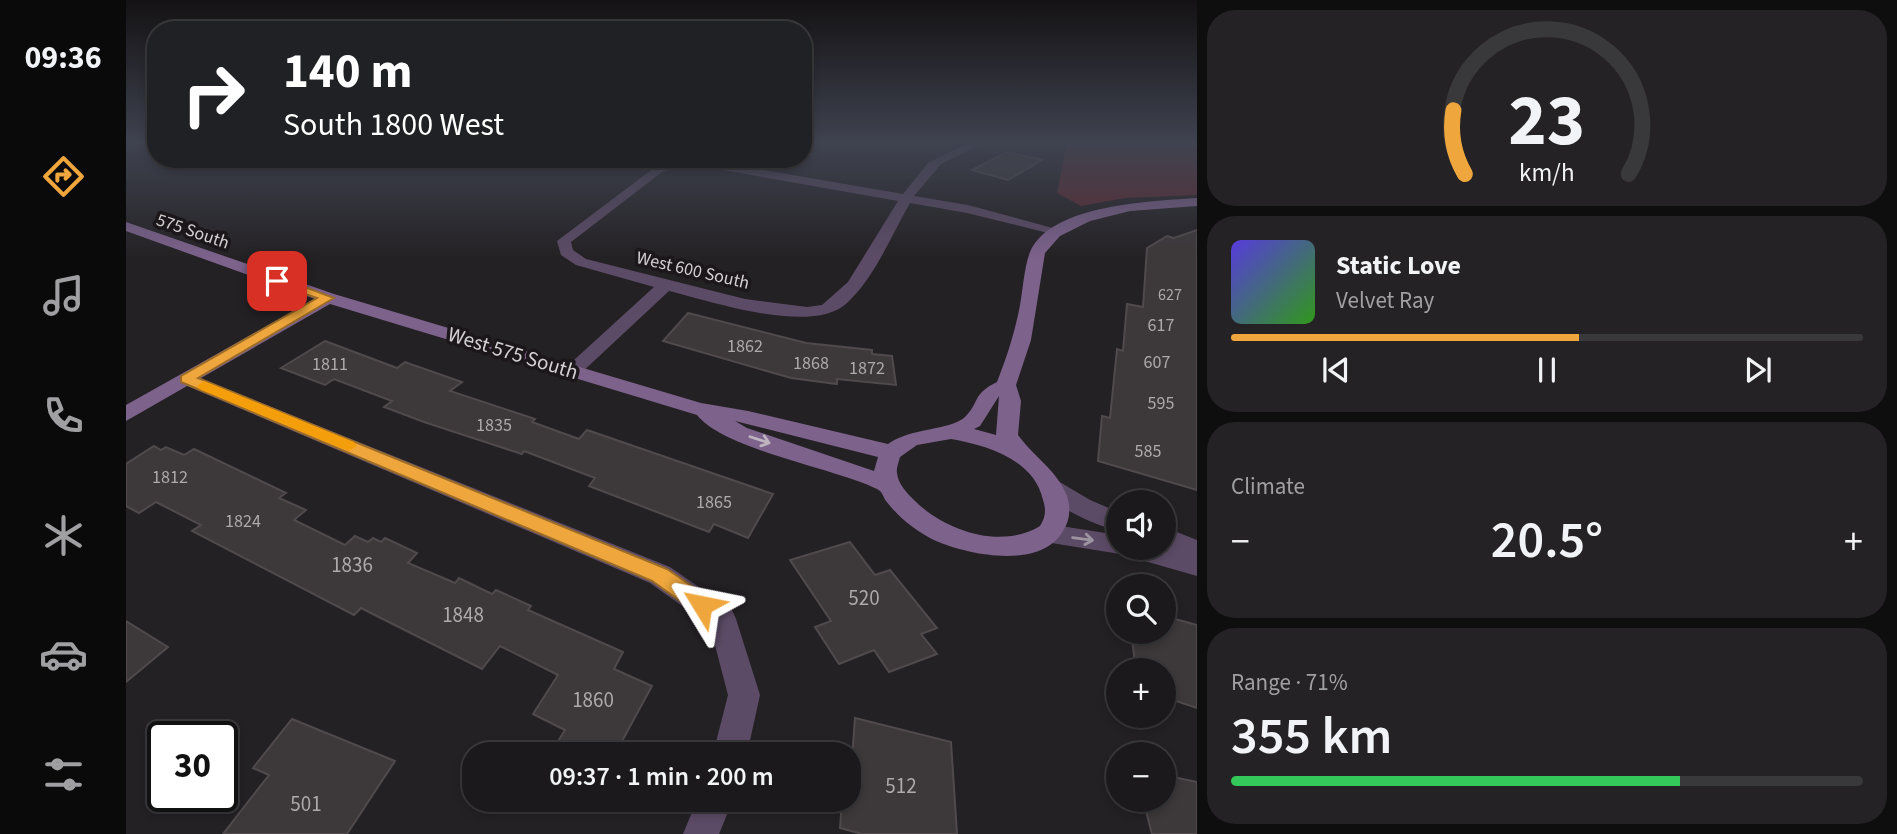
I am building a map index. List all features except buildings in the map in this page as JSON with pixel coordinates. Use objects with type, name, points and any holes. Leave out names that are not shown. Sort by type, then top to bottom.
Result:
[{"type":"street","name":"West 600 South","points":[[644,181],[564,242],[566,252],[581,262],[787,312],[825,310],[846,297],[906,198]]},
{"type":"street","points":[[806,181],[968,209],[1055,233]]},
{"type":"street","points":[[906,198],[919,181]]},
{"type":"street","points":[[1020,454],[1007,435],[1011,401],[1006,385],[1022,340],[1038,252],[1055,233],[1085,218],[1130,207],[1197,202]]},
{"type":"street","name":"575 South","points":[[126,226],[146,236],[328,298]]},
{"type":"street","points":[[572,370],[667,284]]},
{"type":"street","points":[[126,414],[328,298]]},
{"type":"street","name":"West 575 South","points":[[328,298],[699,409],[751,416],[849,444],[891,452]]},
{"type":"street","points":[[187,379],[660,575],[722,620],[744,695],[733,742]]},
{"type":"street","points":[[951,432],[973,421],[988,394],[1006,385]]},
{"type":"street","name":"West 575 South","points":[[699,409],[739,433],[887,484]]},
{"type":"street","points":[[951,432],[986,439],[1020,454],[1041,471],[1052,486],[1059,506],[1056,525],[1048,534],[1026,545],[996,548],[970,544],[938,533],[911,516],[899,504],[887,484],[885,464],[891,452],[905,440],[927,433],[951,432]]},
{"type":"street","points":[[1052,486],[1082,506],[1106,517]]},
{"type":"street","points":[[1048,534],[1106,543]]},
{"type":"street","points":[[1176,541],[1197,553]]},
{"type":"street","points":[[1176,560],[1197,565]]},
{"type":"street","points":[[701,834],[710,812]]},
{"type":"shaded area","points":[[1059,181],[1197,181],[1197,195],[1126,198],[1081,206],[1057,193]]},
{"type":"slow traffic","points":[[204,386],[349,446]]},
{"type":"route","points":[[277,281],[328,298],[187,379],[660,575],[702,605]]}]
